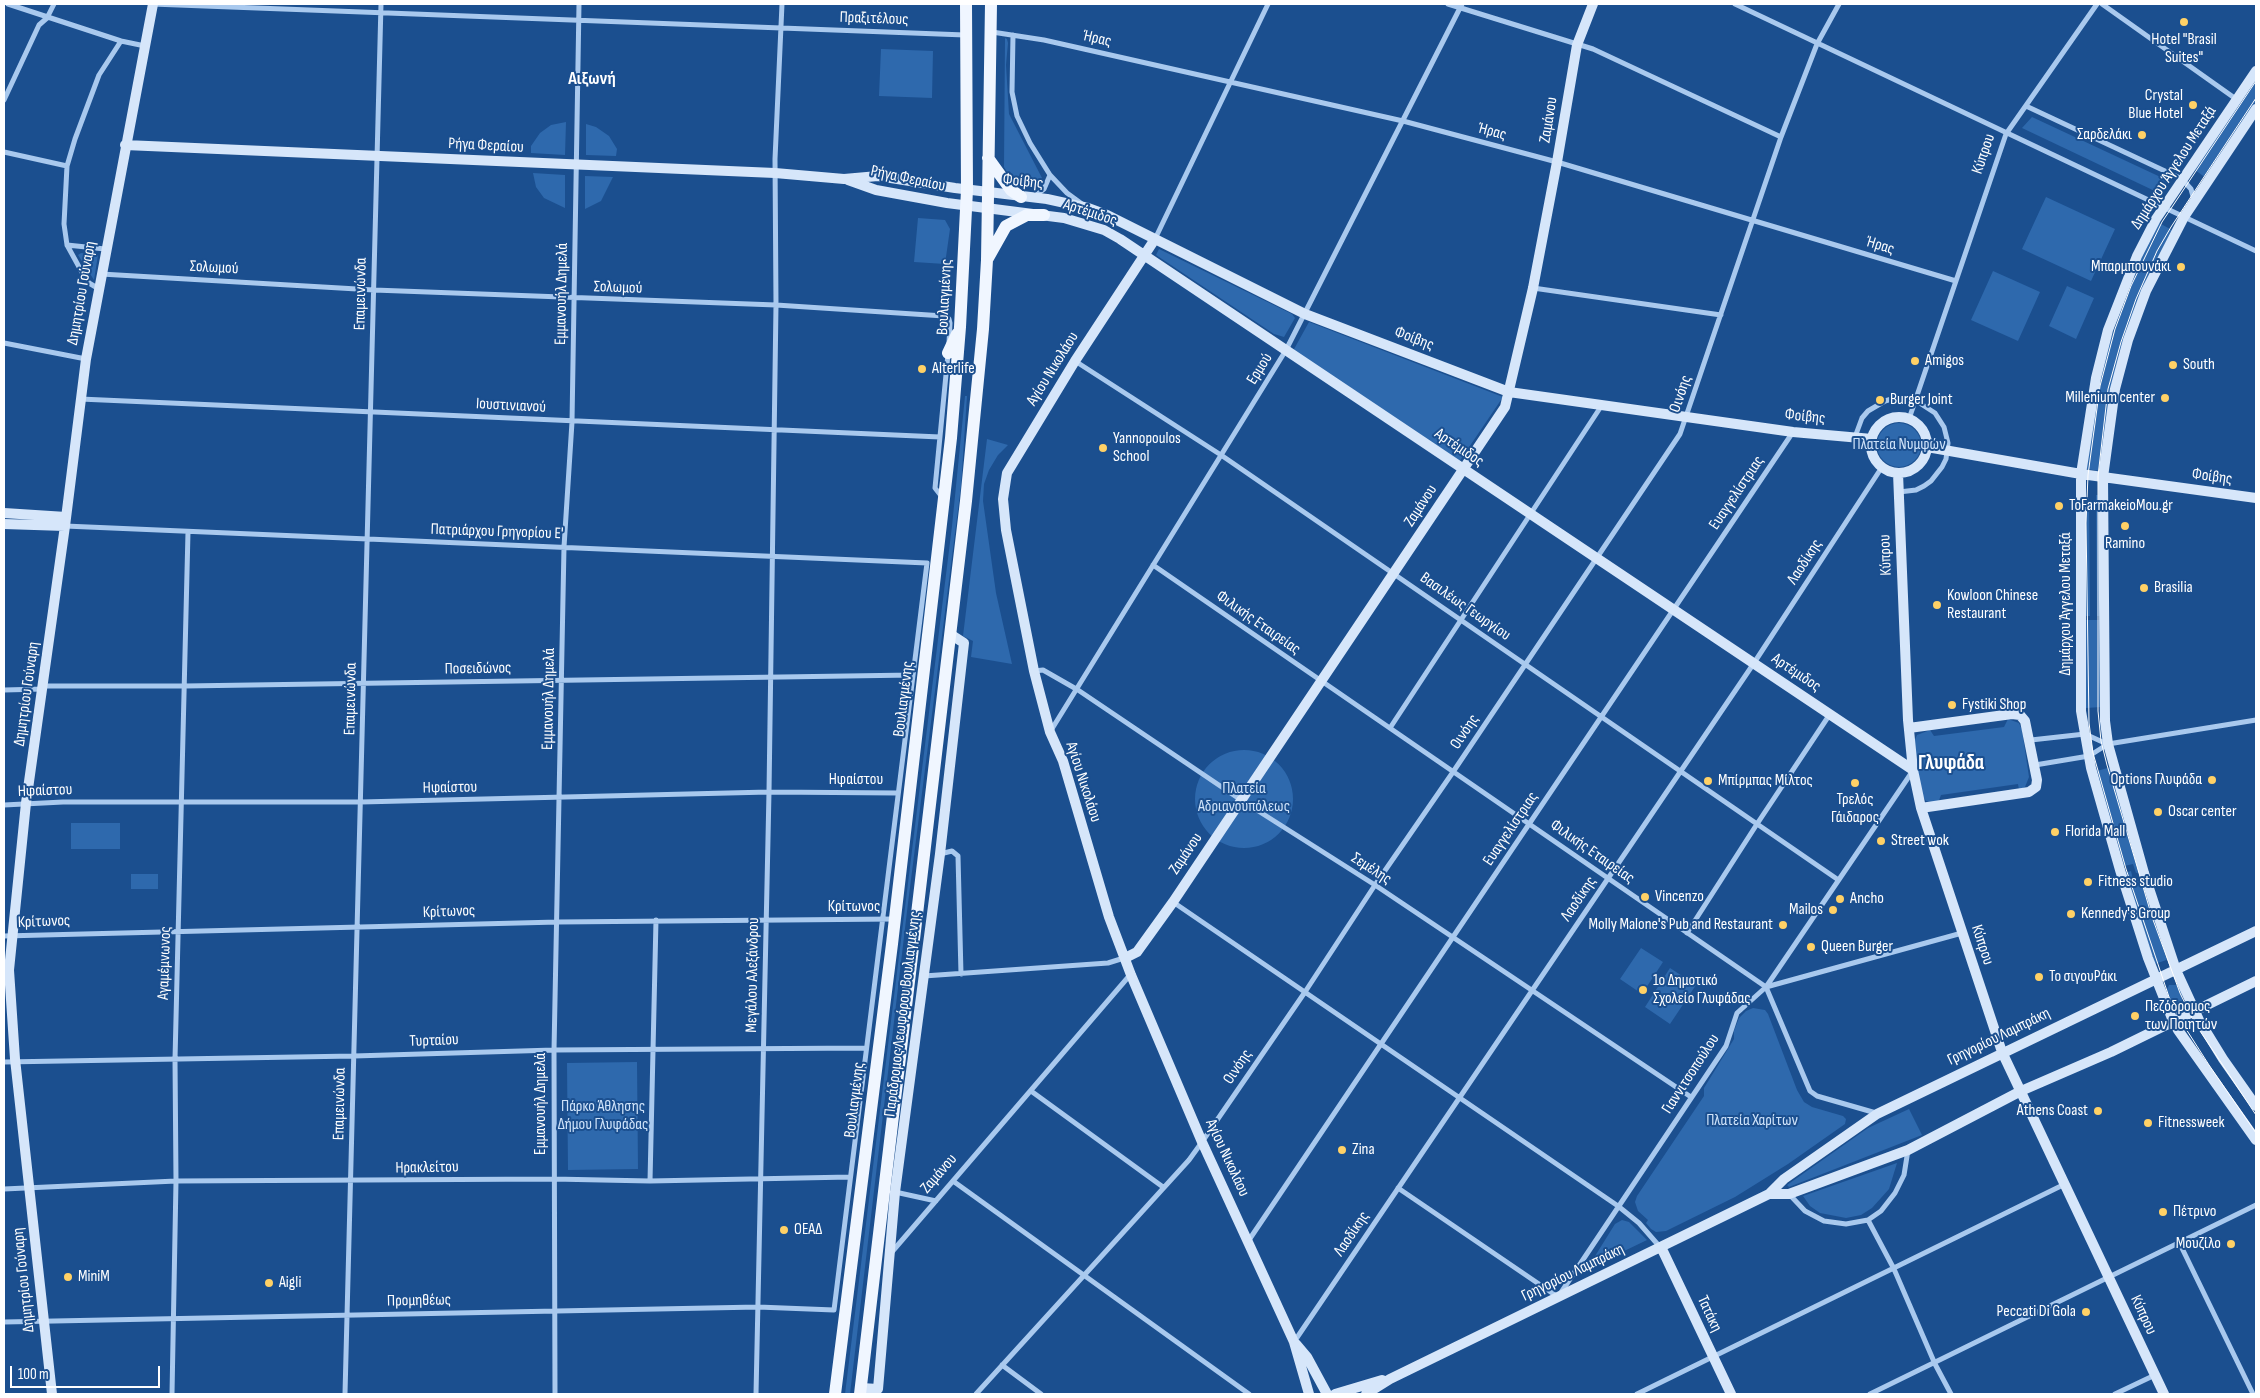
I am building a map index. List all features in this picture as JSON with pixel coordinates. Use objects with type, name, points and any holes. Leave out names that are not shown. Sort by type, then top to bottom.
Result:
[{"type":"main road","name":"Βουλιαγμένης","points":[[835,1394],[915,695],[944,499],[960,327],[967,190],[966,4]]},
{"type":"main road","points":[[861,1391],[966,501],[983,329],[987,260],[990,4]]},
{"type":"main road","points":[[988,158],[1011,190],[1026,197]]},
{"type":"main road","points":[[987,260],[1006,226],[1027,215],[1044,215]]},
{"type":"main road","points":[[948,353],[960,327]]},
{"type":"street","points":[[8,4],[122,41],[145,46]]},
{"type":"street","points":[[4,100],[39,25],[47,18],[54,4]]},
{"type":"street","name":"Πραξιτέλους","points":[[152,4],[966,35]]},
{"type":"street","name":"Δημητρίου Γούναρη","points":[[52,1394],[16,1062],[8,936],[21,868],[26,803],[66,521],[86,359],[152,4]]},
{"type":"street","name":"Επαμεινώνδα","points":[[345,1394],[382,4]]},
{"type":"street","name":"Εμμανουήλ Δημελά","points":[[555,1394],[554,1050],[564,548],[572,422],[575,299],[575,164],[579,4]]},
{"type":"street","name":"Μεγάλου Αλεξάνδρου","points":[[756,1394],[769,792],[776,305],[775,173],[782,4]]},
{"type":"street","points":[[1155,239],[1268,4]]},
{"type":"street","points":[[1448,4],[1461,6],[1594,49],[1781,137]]},
{"type":"street","name":"Ζαμάνου","points":[[1125,958],[1137,952],[1173,902],[1505,407],[1533,288],[1558,162],[1577,45],[1593,4]]},
{"type":"street","points":[[1735,4],[2256,251]]},
{"type":"street","name":"Οινόης","points":[[976,1394],[1202,1142],[1305,992],[1375,885],[1454,772],[1680,434],[1781,137],[1818,44],[1840,4]]},
{"type":"street","name":"Κύπρου","points":[[1909,419],[2006,134],[2097,4]]},
{"type":"street","points":[[2102,4],[2236,99]]},
{"type":"street","name":"Ερμού","points":[[1050,732],[1078,690],[1286,350],[1306,314],[1461,6]]},
{"type":"street","name":"Ήρας","points":[[991,32],[1044,40],[1403,121],[1558,162],[1956,282]]},
{"type":"street","points":[[1013,35],[1011,75],[1015,105],[1030,143],[1050,175],[1068,193],[1088,208]]},
{"type":"street","points":[[99,288],[89,283],[67,245],[64,224],[68,166],[75,139],[99,75],[122,41]]},
{"type":"street","name":"Δημάρχου Άγγελου Μεταξά","points":[[2256,71],[2163,207],[2137,256],[2108,330],[2096,378],[2081,474],[2081,711],[2089,756],[2124,884],[2156,979],[2173,1021],[2256,1140]]},
{"type":"street","points":[[2026,106],[2182,179],[2191,189],[2194,200]]},
{"type":"street","points":[[2256,109],[2194,200],[2146,291],[2128,340],[2115,389],[2103,477],[2105,721],[2108,744],[2144,873],[2176,970],[2194,1011],[2223,1059],[2256,1106]]},
{"type":"street","name":"Ρήγα Φεραίου","points":[[125,145],[775,173],[844,179],[878,176],[967,190]]},
{"type":"street","points":[[4,152],[68,166]]},
{"type":"street","points":[[1026,197],[1044,190],[1050,175]]},
{"type":"street","name":"Ρήγα Φεραίου","points":[[844,179],[876,190],[966,205]]},
{"type":"street","name":"Φοίβης","points":[[967,190],[1026,197],[1088,208],[1107,215],[1306,314],[1509,392],[1794,432],[1872,439]]},
{"type":"street","name":"Αρτέμιδος","points":[[966,205],[1044,215],[1085,223],[1104,230],[1914,770]]},
{"type":"street","name":"Αγίου Νικολάου","points":[[1155,239],[1075,361],[1007,473],[1003,499],[1006,530],[1034,671],[1050,732],[1063,762],[1108,917],[1202,1142],[1249,1240],[1294,1342],[1309,1394]]},
{"type":"street","points":[[67,245],[106,249]]},
{"type":"street","name":"Σολωμού","points":[[101,274],[374,290],[776,305],[944,316],[949,319],[950,323],[935,488],[944,499]]},
{"type":"street","points":[[1533,288],[1721,315]]},
{"type":"street","points":[[4,343],[86,359]]},
{"type":"street","name":"Βασιλέως Γεωργίου","points":[[1075,361],[1221,455],[1837,879]]},
{"type":"street","points":[[1854,437],[1862,418],[1876,405],[1895,398],[1915,400],[1930,408],[1940,420],[1947,434],[1948,451],[1942,467],[1932,481],[1916,490],[1899,492]]},
{"type":"street","name":"Ιουστινιανού","points":[[80,399],[371,411],[572,422],[773,428],[940,437]]},
{"type":"street","points":[[1390,728],[1603,405]]},
{"type":"street","points":[[1909,419],[1923,430],[1927,447],[1921,463],[1915,469],[1898,473],[1882,467],[1873,454],[1872,439],[1878,428],[1887,420],[1909,419]]},
{"type":"street","name":"Ευαγγελίστριας","points":[[1249,1240],[1794,432]]},
{"type":"street","name":"Φοίβης","points":[[1927,447],[2081,474],[2256,498]]},
{"type":"street","name":"Λαοδίκης","points":[[1294,1342],[1754,663],[1882,467]]},
{"type":"street","name":"Κύπρου","points":[[1898,473],[1909,728],[1921,808],[2002,1052],[2164,1394]]},
{"type":"street","points":[[4,513],[66,521]]},
{"type":"street","points":[[4,524],[66,521]]},
{"type":"street","name":"Πατριάρχου Γρηγορίου E'","points":[[66,521],[188,532],[927,563],[912,675]]},
{"type":"street","name":"Αγαμέμνωνος","points":[[172,1394],[176,1181],[175,1059],[183,803],[188,532]]},
{"type":"street","name":"Φιλικής Εταιρείας","points":[[1153,566],[1766,987]]},
{"type":"street","name":"Παράδρομος Λεωφόρου Βουλιαγμένης","points":[[861,1391],[878,1392],[888,1256],[895,1192],[940,854],[964,643],[950,634]]},
{"type":"street","name":"Σεμέλης","points":[[1034,671],[1043,670],[1078,690],[1241,800],[1375,885],[1691,1097]]},
{"type":"street","points":[[898,840],[898,792],[915,695],[912,675]]},
{"type":"street","name":"Ποσειδώνος","points":[[4,690],[912,675]]},
{"type":"street","points":[[1687,933],[1830,714]]},
{"type":"street","points":[[1909,728],[2016,714],[2026,721],[2035,765],[2037,784],[2029,792],[1921,808]]},
{"type":"street","points":[[2035,765],[2089,756],[2108,744],[2256,720]]},
{"type":"street","points":[[2031,740],[2085,734],[2108,744]]},
{"type":"street","name":"Γιαννιτσοπούλου","points":[[1558,1297],[1726,1046],[1732,1022],[1737,1014],[1766,987],[1837,879],[1914,770]]},
{"type":"street","name":"Ηφαίστου","points":[[4,805],[26,803],[361,802],[769,792],[898,792]]},
{"type":"street","points":[[940,854],[952,851],[958,856],[961,974]]},
{"type":"street","points":[[1173,902],[1618,1206],[1639,1223],[1661,1247]]},
{"type":"street","points":[[850,1177],[866,1048],[888,919]]},
{"type":"street","name":"Κρίτωνος","points":[[8,936],[179,930],[656,920],[888,919]]},
{"type":"street","points":[[650,1181],[656,920]]},
{"type":"street","name":"Γρηγορίου Λαμπράκη","points":[[1366,1394],[1390,1379],[1770,1194],[1784,1179],[1877,1114],[2256,931]]},
{"type":"street","points":[[914,932],[928,934]]},
{"type":"street","points":[[1877,1114],[1817,1096],[1810,1091],[1766,987],[1962,933]]},
{"type":"street","points":[[923,976],[1108,963],[1125,958]]},
{"type":"street","name":"Ζαμάνου","points":[[888,1256],[1131,975]]},
{"type":"street","name":"Γρηγορίου Λαμπράκη","points":[[1770,1194],[1789,1194],[1908,1150],[2021,1091],[2111,1052],[2256,981]]},
{"type":"street","name":"Τυρταίου","points":[[4,1062],[354,1056],[554,1050],[764,1047],[866,1048]]},
{"type":"street","points":[[1031,1092],[1163,1187]]},
{"type":"street","points":[[1789,1194],[1804,1211],[1824,1221],[1846,1224],[1868,1220],[1881,1211],[1895,1193],[1904,1175],[1908,1150]]},
{"type":"street","name":"Ηρακλείτου","points":[[4,1189],[176,1181],[553,1179],[650,1181],[850,1177]]},
{"type":"street","name":"Προμηθέως","points":[[4,1322],[758,1307],[834,1310],[850,1177]]},
{"type":"street","points":[[953,1181],[1248,1394]]},
{"type":"street","points":[[1637,1394],[2065,1184]]},
{"type":"street","points":[[1398,1188],[1558,1297]]},
{"type":"street","points":[[895,1192],[936,1201]]},
{"type":"street","points":[[1870,1394],[1935,1364],[2256,1205]]},
{"type":"street","points":[[1868,1220],[1894,1269],[1935,1364],[1951,1394]]},
{"type":"street","points":[[2179,1242],[2254,1394]]},
{"type":"street","name":"Τατάκη","points":[[1661,1247],[1731,1394]]},
{"type":"street","name":"Αγίου Νικολάου","points":[[1294,1342],[1307,1357],[1327,1394]]},
{"type":"street","points":[[1002,1365],[1041,1394]]},
{"type":"street","points":[[2115,1394],[2155,1375]]},
{"type":"street","name":"Γρηγορίου Λαμπράκη","points":[[1335,1394],[1390,1379]]},
{"type":"green space","points":[[1005,38],[1008,43],[1006,65],[1009,114],[1042,178],[1041,186],[1026,178],[1017,177],[1012,180],[1004,167]]},
{"type":"green space","points":[[881,49],[933,51],[932,98],[879,96]]},
{"type":"green space","points":[[2256,78],[2256,101],[2206,178],[2195,170]]},
{"type":"green space","points":[[2032,117],[2169,181],[2159,193],[2022,128]]},
{"type":"green space","points":[[566,122],[565,155],[531,153],[531,146],[540,133],[551,125]]},
{"type":"green space","points":[[586,124],[596,127],[609,136],[617,149],[616,156],[586,155]]},
{"type":"green space","points":[[533,173],[565,175],[565,208],[544,198],[536,187]]},
{"type":"green space","points":[[585,176],[613,177],[601,201],[585,209]]},
{"type":"green space","points":[[2046,197],[2115,229],[2091,281],[2022,249]]},
{"type":"green space","points":[[918,218],[945,220],[950,229],[945,264],[914,262]]},
{"type":"green space","points":[[2159,223],[2172,230],[2151,270],[2135,308],[2100,471],[2086,469],[2093,413],[2109,343],[2141,259]]},
{"type":"green space","points":[[1159,249],[1292,314],[1295,318],[1284,337],[1274,334],[1156,255]]},
{"type":"green space","points":[[81,253],[98,255],[94,280],[78,255]]},
{"type":"green space","points":[[1993,271],[2040,292],[2018,341],[1971,320]]},
{"type":"green space","points":[[2067,286],[2094,298],[2076,339],[2049,326]]},
{"type":"green space","points":[[1309,322],[1503,397],[1459,462],[1293,351]]},
{"type":"green space","points":[[965,396],[967,396],[961,486],[908,903],[850,1394],[845,1394],[952,526]]},
{"type":"green space","name":"Πλατεία Νυμφών","points":[[1903,423],[1915,429],[1920,436],[1920,454],[1915,461],[1908,466],[1895,467],[1887,464],[1880,457],[1877,441],[1880,433],[1887,426]]},
{"type":"green space","points":[[987,439],[1008,445],[998,455],[989,470],[984,484],[983,501],[996,593],[1012,664],[971,657],[973,641],[963,636]]},
{"type":"green space","points":[[2096,495],[2100,495],[2100,616],[2097,616]]},
{"type":"green space","points":[[2086,498],[2089,498],[2090,616],[2086,616]]},
{"type":"green space","points":[[2086,620],[2101,620],[2101,707],[2086,708]]},
{"type":"green space","points":[[2008,719],[2019,723],[2022,730],[2029,777],[2025,787],[2019,790],[2018,784],[1941,795],[1938,803],[1926,801],[1921,794],[1914,742],[1917,735],[1930,730],[1934,736],[2004,727]]},
{"type":"green space","name":"Πλατεία Αδριανουπόλεως","points":[[1244,750],[1263,754],[1279,764],[1289,780],[1293,799],[1289,818],[1279,834],[1263,844],[1244,848],[1225,844],[1209,834],[1199,818],[1195,799],[1199,780],[1209,764],[1225,754]]},
{"type":"green space","points":[[2111,767],[2140,872],[2136,873],[2133,864],[2124,866],[2097,771]]},
{"type":"green space","points":[[71,823],[120,823],[120,849],[71,849]]},
{"type":"green space","points":[[2131,871],[2133,880],[2142,878],[2169,959],[2155,964],[2125,873]]},
{"type":"green space","points":[[131,874],[158,874],[158,889],[131,889]]},
{"type":"green space","points":[[1641,948],[1663,962],[1642,994],[1620,979]]},
{"type":"green space","points":[[1670,968],[1696,985],[1670,1024],[1645,1007]]},
{"type":"green space","points":[[2169,985],[2178,985],[2182,993],[2182,1002],[2177,1007],[2173,1007],[2166,992]]},
{"type":"green space","name":"Πλατεία Χαρίτων","points":[[1753,1008],[1765,1010],[1768,1014],[1797,1090],[1804,1102],[1812,1107],[1843,1116],[1846,1119],[1845,1124],[1788,1164],[1735,1197],[1666,1231],[1656,1232],[1651,1229],[1646,1223],[1648,1220],[1638,1211],[1635,1202],[1637,1196],[1704,1096],[1704,1088],[1734,1039],[1734,1031],[1739,1018],[1746,1011]]},
{"type":"green space","name":"Πάρκο Άθλησης Δήμου Γλυφάδας","points":[[637,1062],[638,1169],[568,1170],[567,1063]]},
{"type":"green space","points":[[1909,1109],[1922,1135],[1789,1187],[1787,1185],[1868,1128]]},
{"type":"green space","points":[[1897,1163],[1889,1189],[1872,1208],[1861,1215],[1846,1218],[1820,1213],[1810,1206],[1803,1196]]},
{"type":"green space","points":[[1622,1220],[1629,1222],[1647,1240],[1587,1269],[1615,1224]]},
{"type":"tram line","points":[[2256,81],[2162,222],[2131,286],[2115,329],[2100,386],[2088,475],[2086,523],[2089,723],[2093,753],[2126,869],[2169,997],[2179,1018],[2209,1065],[2256,1133]]},
{"type":"tram line","points":[[2256,98],[2171,227],[2157,251],[2136,299],[2121,342],[2108,389],[2098,476],[2098,711],[2101,741],[2152,917],[2180,993],[2194,1022],[2256,1115]]},
{"type":"place","name":"Hotel \"Brasil Suites\"","points":[[2184,22]]},
{"type":"place","name":"Crystal Blue Hotel","points":[[2193,105]]},
{"type":"place","name":"Σαρδελάκι","points":[[2142,135]]},
{"type":"place","name":"Μπαρμπουνάκι","points":[[2181,267]]},
{"type":"place","name":"Amigos","points":[[1915,361]]},
{"type":"place","name":"South","points":[[2173,365]]},
{"type":"place","name":"Alterlife","points":[[922,369]]},
{"type":"place","name":"Millenium center","points":[[2165,398]]},
{"type":"place","name":"Burger Joint","points":[[1880,400]]},
{"type":"place","name":"Yannopoulos School","points":[[1103,448]]},
{"type":"place","name":"ToFarmakeioMou.gr","points":[[2059,506]]},
{"type":"place","name":"Ramino","points":[[2125,526]]},
{"type":"place","name":"Brasilia","points":[[2144,588]]},
{"type":"place","name":"Kowloon Chinese Restaurant","points":[[1937,605]]},
{"type":"place","name":"Fystiki Shop","points":[[1952,705]]},
{"type":"place","name":"Options Γλυφάδα","points":[[2212,780]]},
{"type":"place","name":"Μπίρμπας Μίλτος","points":[[1708,781]]},
{"type":"place","name":"Τρελός Γάιδαρος","points":[[1855,783]]},
{"type":"place","name":"Oscar center","points":[[2158,812]]},
{"type":"place","name":"Florida Mall","points":[[2055,832]]},
{"type":"place","name":"Street wok","points":[[1881,841]]},
{"type":"place","name":"Fitness studio","points":[[2088,882]]},
{"type":"place","name":"Vincenzo","points":[[1645,897]]},
{"type":"place","name":"Ancho","points":[[1840,899]]},
{"type":"place","name":"Mailos","points":[[1833,910]]},
{"type":"place","name":"Kennedy's Group","points":[[2071,914]]},
{"type":"place","name":"Molly Malone's Pub and Restaurant","points":[[1783,925]]},
{"type":"place","name":"Queen Burger","points":[[1811,947]]},
{"type":"place","name":"Το σιγουΡάκι","points":[[2039,977]]},
{"type":"place","name":"1ο Δημοτικό Σχολείο Γλυφάδας","points":[[1643,990]]},
{"type":"place","name":"Πεζόδρομος των Ποιητών","points":[[2135,1016]]},
{"type":"place","name":"Athens Coast","points":[[2098,1111]]},
{"type":"place","name":"Fitnessweek","points":[[2148,1123]]},
{"type":"place","name":"Zina","points":[[1342,1150]]},
{"type":"place","name":"Πέτρινο","points":[[2163,1212]]},
{"type":"place","name":"ΟΕΑΔ","points":[[784,1230]]},
{"type":"place","name":"Μουζίλο","points":[[2231,1244]]},
{"type":"place","name":"MiniM","points":[[68,1277]]},
{"type":"place","name":"Aigli","points":[[269,1283]]},
{"type":"place","name":"Peccati Di Gola","points":[[2086,1312]]},
{"type":"district","name":"Αιξωνή","points":[[592,79]]},
{"type":"district","name":"Γλυφάδα","points":[[1951,764]]}]
